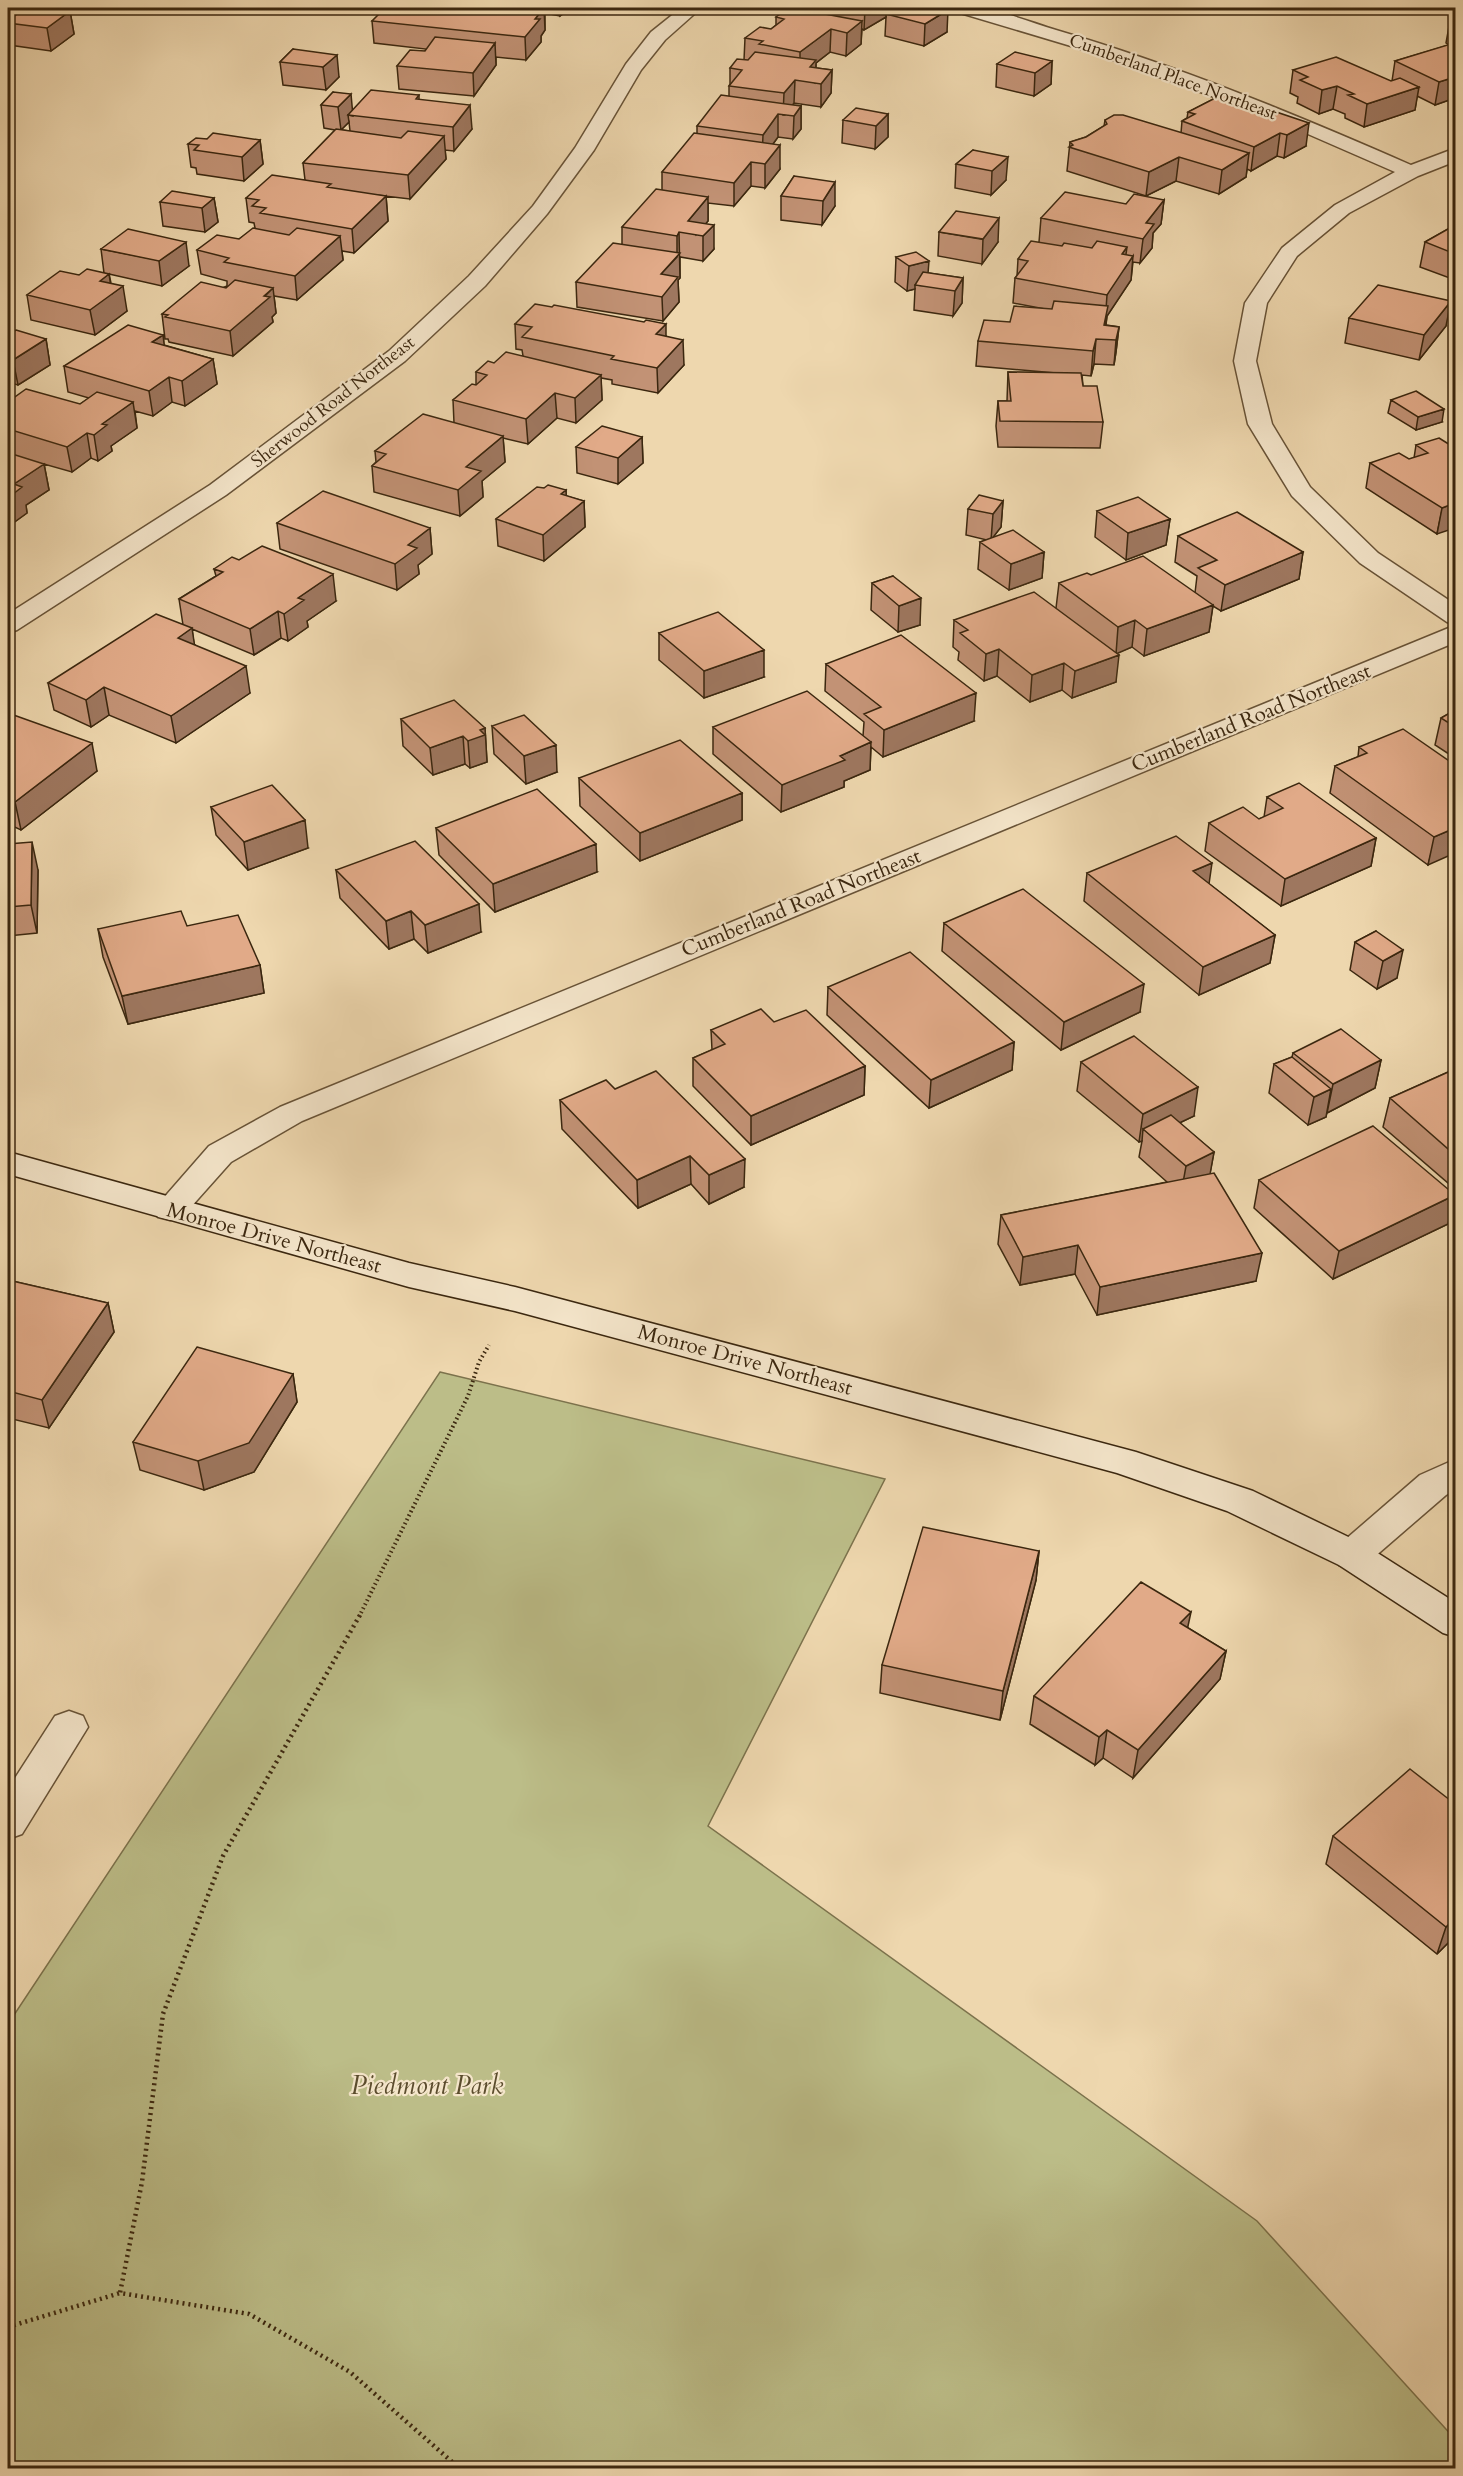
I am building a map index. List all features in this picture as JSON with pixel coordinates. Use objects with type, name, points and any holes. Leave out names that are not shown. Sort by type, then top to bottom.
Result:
[{"type":"street","name":"Sherwood Road Northeast","points":[[8,625],[218,490],[397,356],[477,281],[540,210],[584,150],[633,68],[658,36],[692,8]]},
{"type":"street","name":"Cumberland Place Northeast","points":[[963,8],[1098,48],[1276,113],[1411,172]]},
{"type":"street","points":[[1455,154],[1411,172],[1342,209],[1289,252],[1256,303],[1245,361],[1260,424],[1300,491],[1369,558],[1455,617]]},
{"type":"street","name":"Cumberland Road Northeast","points":[[170,1209],[220,1154],[291,1114],[1455,633]]},
{"type":"street","name":"Monroe Drive Northeast","points":[[8,1163],[409,1275],[515,1299],[1123,1461],[1240,1501],[1352,1555],[1455,1622]]},
{"type":"street","points":[[1352,1555],[1433,1485],[1455,1472]]},
{"type":"street","points":[[8,1822],[69,1727]]},
{"type":"path","points":[[120,2293],[142,2182],[163,2014],[223,1856],[360,1617],[468,1396],[479,1362],[489,1345]]},
{"type":"path","points":[[8,2327],[120,2293],[249,2314],[350,2372],[459,2469]]},
{"type":"green space","name":"Piedmont Park","points":[[440,1372],[885,1479],[708,1826],[1257,2221],[1455,2439],[1455,2468],[8,2468],[8,2024]]},
{"type":"building","points":[[25,8],[70,11],[47,28],[8,23]]},
{"type":"building","points":[[385,8],[448,10],[450,8],[544,8],[535,19],[540,19],[525,37],[372,21]]},
{"type":"building","points":[[789,8],[862,21],[847,33],[831,29],[800,52],[759,44],[763,41],[745,38],[760,27],[771,29],[784,19],[776,17]]},
{"type":"building","points":[[897,8],[948,10],[925,24],[886,14]]},
{"type":"building","points":[[435,37],[495,43],[473,73],[397,66],[410,50],[425,51]]},
{"type":"building","points":[[1454,43],[1455,77],[1439,82],[1395,61]]},
{"type":"building","points":[[293,49],[337,55],[323,67],[280,62]]},
{"type":"building","points":[[755,52],[816,60],[810,67],[832,70],[821,84],[795,80],[784,93],[729,86],[742,70],[730,68],[737,59],[748,60]]},
{"type":"building","points":[[1015,52],[1052,61],[1035,73],[997,64]]},
{"type":"building","points":[[1336,57],[1391,81],[1400,78],[1419,87],[1367,104],[1348,95],[1354,94],[1337,86],[1322,90],[1300,80],[1308,77],[1293,70]]},
{"type":"building","points":[[371,90],[419,95],[416,99],[470,105],[453,127],[348,115]]},
{"type":"building","points":[[333,92],[351,94],[338,107],[321,105]]},
{"type":"building","points":[[1223,94],[1309,123],[1287,135],[1280,133],[1254,147],[1182,121],[1195,114],[1188,112]]},
{"type":"building","points":[[721,95],[801,106],[794,116],[778,114],[763,135],[697,126]]},
{"type":"building","points":[[856,108],[888,114],[876,126],[843,120]]},
{"type":"building","points":[[1114,115],[1123,115],[1249,153],[1222,170],[1179,157],[1149,172],[1069,147],[1073,145],[1070,142],[1086,137],[1107,124],[1105,120]]},
{"type":"building","points":[[336,129],[401,138],[408,131],[444,136],[408,175],[303,163]]},
{"type":"building","points":[[213,133],[260,140],[242,157],[194,150],[199,145],[188,144],[196,138],[207,139]]},
{"type":"building","points":[[694,133],[780,145],[765,164],[751,162],[734,183],[662,172]]},
{"type":"building","points":[[973,150],[1008,157],[992,171],[956,164]]},
{"type":"building","points":[[272,175],[331,184],[327,187],[386,196],[352,229],[260,213],[266,208],[252,206],[259,200],[246,198]]},
{"type":"building","points":[[794,176],[835,182],[823,201],[781,196]]},
{"type":"building","points":[[656,189],[708,197],[688,221],[714,225],[703,236],[679,232],[677,236],[622,227]]},
{"type":"building","points":[[172,191],[214,198],[202,208],[160,202]]},
{"type":"building","points":[[1065,192],[1126,204],[1134,194],[1164,200],[1146,223],[1154,224],[1143,239],[1041,218]]},
{"type":"building","points":[[956,211],[999,218],[983,239],[939,232]]},
{"type":"building","points":[[1455,225],[1455,254],[1425,242]]},
{"type":"building","points":[[253,228],[289,235],[297,228],[340,236],[295,276],[224,262],[229,258],[197,250],[217,235],[239,239]]},
{"type":"building","points":[[128,229],[186,242],[159,261],[101,249]]},
{"type":"building","points":[[1031,241],[1092,248],[1097,241],[1127,247],[1122,254],[1133,256],[1107,295],[1015,278],[1028,261],[1018,259]]},
{"type":"building","points":[[613,243],[680,253],[661,274],[678,277],[662,297],[576,282]]},
{"type":"building","points":[[916,252],[929,261],[909,266],[896,257]]},
{"type":"building","points":[[87,269],[109,274],[100,281],[123,286],[90,310],[27,295],[60,271],[79,275]]},
{"type":"building","points":[[923,272],[963,278],[955,291],[915,285]]},
{"type":"building","points":[[235,280],[273,288],[264,296],[270,297],[230,331],[165,317],[168,315],[162,314],[201,282],[226,288]]},
{"type":"building","points":[[1378,285],[1451,301],[1424,335],[1349,318]]},
{"type":"building","points":[[1054,301],[1108,306],[1104,325],[1119,327],[1116,340],[1096,339],[1093,351],[978,341],[984,320],[1010,322],[1014,306],[1052,309]]},
{"type":"building","points":[[535,304],[552,307],[554,305],[666,324],[656,334],[683,340],[657,368],[611,359],[614,356],[522,337],[532,327],[515,324]]},
{"type":"building","points":[[128,325],[163,335],[152,342],[213,359],[182,381],[169,377],[149,391],[64,366]]},
{"type":"building","points":[[16,330],[46,339],[13,360],[8,358],[8,335]]},
{"type":"building","points":[[506,352],[601,375],[575,398],[555,393],[526,419],[453,400],[487,375],[476,372],[488,361],[494,363]]},
{"type":"building","points":[[1008,372],[1081,373],[1083,386],[1097,386],[1103,422],[1000,421],[998,401],[1011,401]]},
{"type":"building","points":[[26,389],[80,404],[97,392],[133,402],[102,424],[107,425],[94,435],[87,433],[67,447],[8,429],[8,402]]},
{"type":"building","points":[[1416,391],[1444,409],[1418,417],[1391,400]]},
{"type":"building","points":[[423,414],[503,436],[466,467],[481,471],[458,490],[372,466],[386,454],[375,451]]},
{"type":"building","points":[[602,426],[642,437],[618,458],[576,447]]},
{"type":"building","points":[[1439,438],[1455,448],[1455,503],[1442,508],[1370,463],[1399,453],[1409,459],[1428,453],[1416,445]]},
{"type":"building","points":[[8,454],[44,464],[14,484],[22,487],[8,498]]},
{"type":"building","points":[[548,485],[566,490],[561,494],[584,501],[543,535],[496,519],[537,487],[544,488]]},
{"type":"building","points":[[323,491],[430,528],[408,545],[417,548],[395,564],[277,523]]},
{"type":"building","points":[[979,495],[1003,501],[993,514],[968,509]]},
{"type":"building","points":[[1138,497],[1170,519],[1128,533],[1097,511]]},
{"type":"building","points":[[1237,512],[1303,552],[1225,585],[1198,568],[1217,560],[1178,536]]},
{"type":"building","points":[[1013,530],[1044,552],[1011,564],[980,542]]},
{"type":"building","points":[[262,546],[333,574],[298,598],[304,600],[284,614],[278,611],[250,629],[179,599],[223,572],[214,569],[232,557],[239,560]]},
{"type":"building","points":[[1143,556],[1213,605],[1147,629],[1135,620],[1118,627],[1059,583],[1087,573],[1091,575]]},
{"type":"building","points":[[893,576],[921,598],[899,606],[872,583]]},
{"type":"building","points":[[1034,592],[1119,655],[1075,671],[1064,663],[1032,675],[999,649],[986,654],[960,633],[968,630],[954,620]]},
{"type":"building","points":[[718,612],[764,650],[704,671],[659,633]]},
{"type":"building","points":[[156,614],[192,628],[178,638],[246,666],[171,716],[104,687],[86,700],[48,683]]},
{"type":"building","points":[[901,635],[976,693],[884,730],[864,714],[881,707],[826,664]]},
{"type":"building","points":[[807,691],[871,742],[840,756],[845,760],[782,785],[713,727]]},
{"type":"building","points":[[454,700],[485,728],[480,730],[485,735],[468,741],[463,736],[430,748],[401,719]]},
{"type":"building","points":[[1455,710],[1455,727],[1441,718]]},
{"type":"building","points":[[8,713],[92,743],[15,802],[8,799]]},
{"type":"building","points":[[524,715],[556,745],[524,756],[492,726]]},
{"type":"building","points":[[1403,729],[1455,765],[1455,828],[1434,837],[1335,766],[1367,753],[1359,747]]},
{"type":"building","points":[[680,740],[742,793],[640,833],[579,778]]},
{"type":"building","points":[[1299,783],[1376,838],[1285,879],[1209,823],[1243,807],[1259,819],[1283,808],[1267,797]]},
{"type":"building","points":[[272,785],[305,820],[244,842],[211,807]]},
{"type":"building","points":[[537,789],[596,844],[493,884],[436,828]]},
{"type":"building","points":[[1176,836],[1212,863],[1193,871],[1275,935],[1203,967],[1087,873]]},
{"type":"building","points":[[415,841],[479,904],[425,925],[411,911],[386,921],[336,870]]},
{"type":"building","points":[[32,842],[31,905],[8,907],[8,844]]},
{"type":"building","points":[[1023,889],[1144,984],[1064,1022],[944,923]]},
{"type":"building","points":[[181,911],[187,926],[238,915],[260,965],[122,996],[98,929]]},
{"type":"building","points":[[1376,931],[1403,950],[1383,961],[1355,942]]},
{"type":"building","points":[[910,952],[1014,1042],[931,1080],[828,987]]},
{"type":"building","points":[[761,1009],[774,1022],[806,1010],[865,1066],[751,1116],[693,1058],[725,1044],[711,1030]]},
{"type":"building","points":[[1341,1029],[1381,1060],[1333,1084],[1293,1053]]},
{"type":"building","points":[[1134,1036],[1198,1087],[1143,1114],[1081,1062]]},
{"type":"building","points":[[1292,1057],[1331,1089],[1314,1097],[1274,1064]]},
{"type":"building","points":[[1455,1069],[1455,1155],[1390,1098]]},
{"type":"building","points":[[656,1071],[745,1159],[709,1175],[690,1156],[637,1180],[560,1100],[606,1080],[615,1089]]},
{"type":"building","points":[[1171,1115],[1214,1152],[1186,1166],[1143,1129]]},
{"type":"building","points":[[1373,1126],[1455,1195],[1339,1251],[1259,1180]]},
{"type":"building","points":[[1214,1173],[1262,1253],[1100,1287],[1078,1245],[1023,1257],[1001,1215]]},
{"type":"building","points":[[8,1280],[108,1303],[42,1400],[8,1391]]},
{"type":"building","points":[[197,1347],[293,1374],[249,1443],[198,1461],[133,1442]]},
{"type":"building","points":[[923,1527],[1039,1551],[1003,1691],[882,1665]]},
{"type":"building","points":[[1141,1582],[1191,1612],[1180,1623],[1226,1651],[1138,1750],[1107,1730],[1099,1737],[1034,1696]]},
{"type":"building","points":[[1410,1769],[1455,1804],[1455,1918],[1446,1927],[1333,1836]]}]
